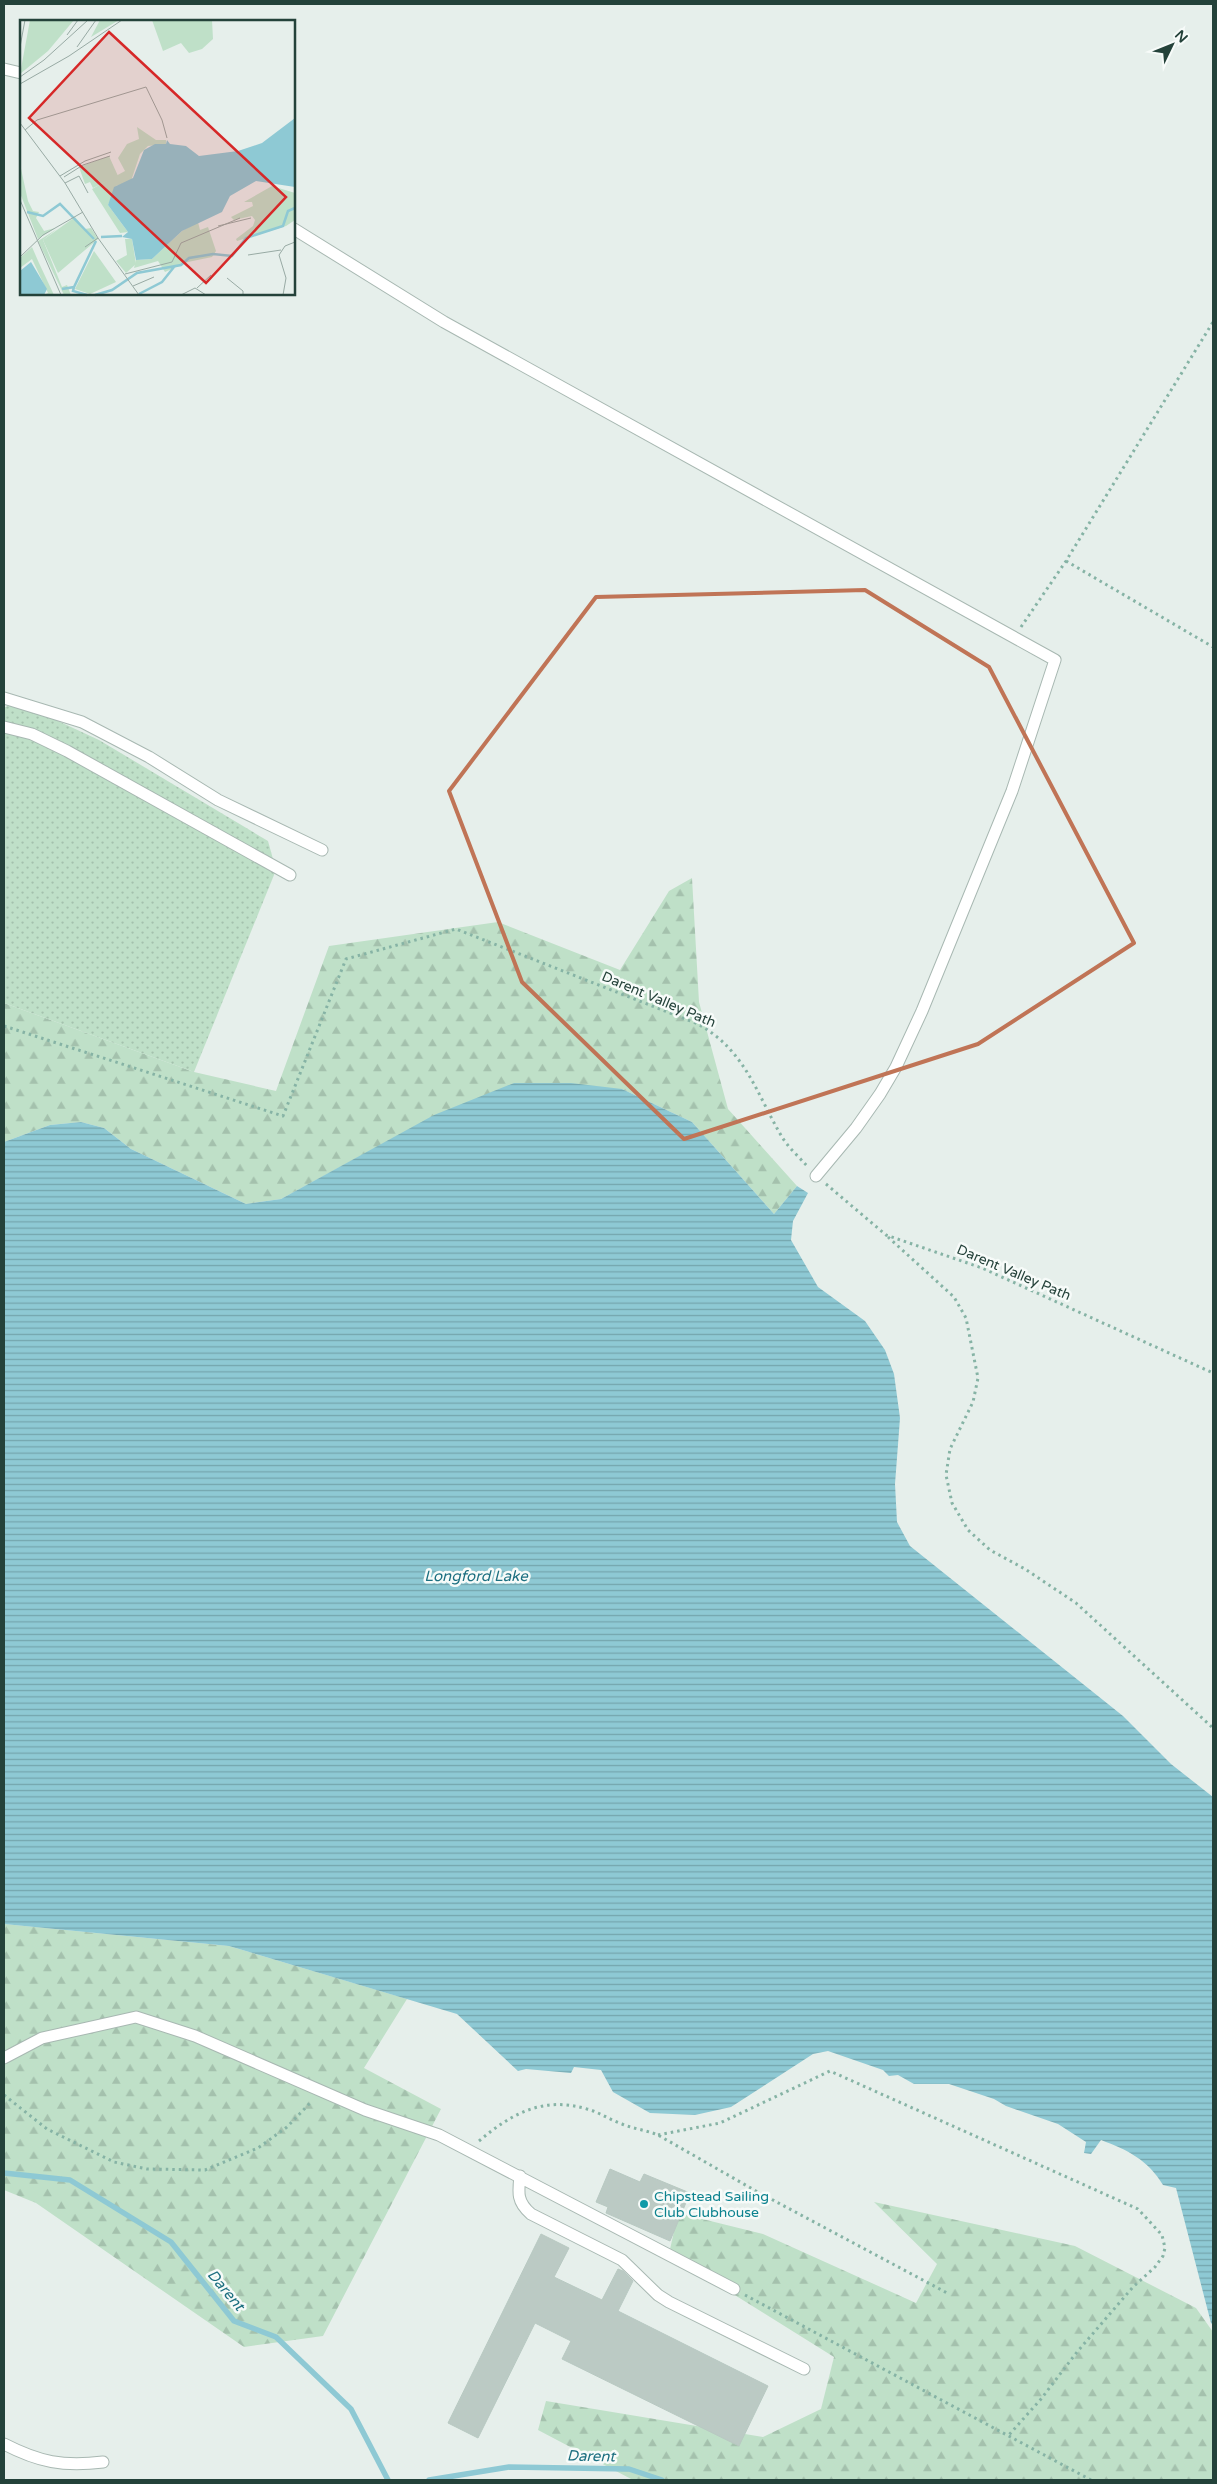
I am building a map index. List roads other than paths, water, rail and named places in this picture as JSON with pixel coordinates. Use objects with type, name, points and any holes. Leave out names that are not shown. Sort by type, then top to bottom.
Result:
[{"type":"lane","points":[[4,70],[20,73]]},
{"type":"lane","points":[[295,230],[444,322],[1055,660],[1012,792],[922,1011],[896,1067],[856,1128],[816,1176]]},
{"type":"lane","points":[[4,698],[82,722],[149,757],[218,800],[322,850]]},
{"type":"lane","points":[[4,727],[32,734],[67,751],[290,875]]},
{"type":"lane","points":[[4,2058],[42,2038],[136,2017],[194,2036],[365,2110],[439,2135],[734,2289]]},
{"type":"lane","points":[[520,2176],[518,2199],[522,2206],[531,2214],[622,2260],[632,2267],[658,2295],[668,2302],[804,2369]]},
{"type":"lane","points":[[4,2444],[28,2456],[51,2463],[76,2465],[103,2462]]},
{"type":"water","name":"Longford Lake","points":[[514,1083],[571,1083],[622,1089],[692,1122],[774,1214],[797,1186],[808,1193],[793,1221],[791,1240],[818,1287],[865,1321],[885,1350],[894,1374],[900,1418],[895,1484],[897,1522],[910,1546],[1123,1716],[1171,1764],[1213,1797],[1213,2325],[1176,2188],[1163,2185],[1144,2162],[1120,2148],[1101,2140],[1091,2154],[1084,2153],[1086,2142],[1058,2124],[949,2084],[914,2084],[898,2075],[889,2076],[883,2070],[828,2051],[813,2054],[731,2107],[695,2115],[650,2113],[613,2092],[601,2070],[574,2067],[571,2073],[526,2069],[518,2071],[457,2014],[229,1946],[4,1924],[4,1142],[50,1125],[81,1122],[104,1128],[131,1149],[246,1204],[281,1199],[434,1115]]},
{"type":"waterway","name":"Darent","points":[[4,2173],[70,2180],[171,2242],[234,2321],[276,2337],[351,2409],[388,2480]]},
{"type":"waterway","name":"Darent","points":[[429,2480],[509,2467],[629,2469],[662,2480]]},
{"type":"place","name":"Chipstead Sailing Club Clubhouse","points":[[644,2204]]}]
